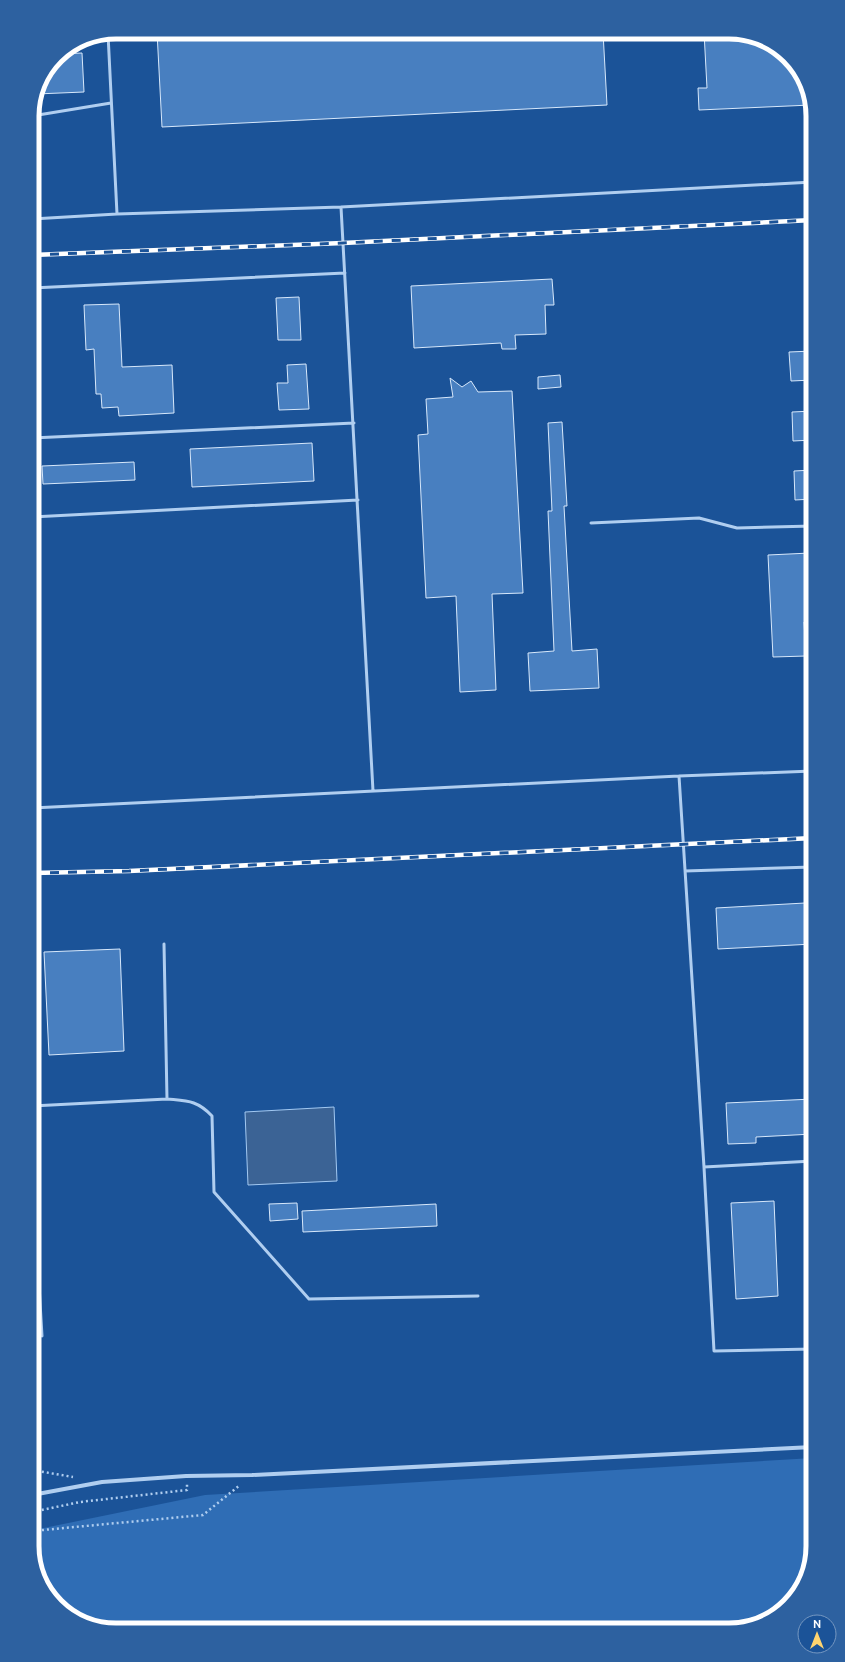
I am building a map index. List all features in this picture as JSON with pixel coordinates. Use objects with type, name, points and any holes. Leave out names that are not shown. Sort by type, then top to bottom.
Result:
[{"type":"street","points":[[39,1494],[102,1482],[186,1476],[252,1475],[806,1447]]},
{"type":"lane","points":[[108,39],[117,214]]},
{"type":"lane","points":[[39,115],[111,103]]},
{"type":"lane","points":[[39,219],[117,214],[341,207],[806,182]]},
{"type":"lane","points":[[341,207],[373,791]]},
{"type":"lane","points":[[39,288],[345,273]]},
{"type":"lane","points":[[39,438],[354,423]]},
{"type":"lane","points":[[39,517],[358,500]]},
{"type":"lane","points":[[591,523],[699,518],[737,528],[806,526]]},
{"type":"lane","points":[[39,808],[679,776],[806,771]]},
{"type":"lane","points":[[679,776],[714,1351],[806,1349]]},
{"type":"lane","points":[[685,871],[806,867]]},
{"type":"lane","points":[[164,944],[167,1099]]},
{"type":"lane","points":[[39,1106],[167,1099],[190,1101],[203,1107],[212,1116],[214,1192],[309,1299],[478,1296]]},
{"type":"lane","points":[[704,1167],[806,1161]]},
{"type":"lane","points":[[39,1285],[42,1336]]},
{"type":"path","points":[[39,1471],[79,1478]]},
{"type":"path","points":[[39,1530],[203,1515],[252,1475]]},
{"type":"path","points":[[39,1511],[80,1502],[188,1490],[186,1476]]},
{"type":"shaded area","points":[[334,1107],[337,1181],[248,1185],[245,1112]]},
{"type":"shaded area","points":[[806,1458],[806,1546],[802,1571],[798,1580],[787,1597],[780,1604],[759,1617],[744,1622],[729,1623],[111,1623],[101,1622],[77,1613],[61,1601],[49,1585],[40,1561],[39,1529],[205,1495]]},
{"type":"building","points":[[157,39],[603,39],[607,105],[162,127]]},
{"type":"building","points":[[704,39],[744,40],[772,52],[787,65],[796,77],[805,101],[805,105],[699,110],[698,88],[707,88]]},
{"type":"building","points":[[82,53],[84,92],[43,94],[49,77],[61,61],[71,54]]},
{"type":"building","points":[[552,279],[554,305],[545,305],[546,334],[515,335],[516,349],[502,349],[501,343],[414,348],[411,286]]},
{"type":"building","points":[[299,297],[301,340],[278,340],[276,298]]},
{"type":"building","points":[[119,304],[122,367],[172,365],[174,413],[119,416],[118,407],[102,408],[101,394],[96,394],[94,349],[86,350],[84,305]]},
{"type":"building","points":[[806,351],[806,380],[791,381],[789,352]]},
{"type":"building","points":[[306,364],[309,409],[279,410],[277,383],[288,383],[287,365]]},
{"type":"building","points":[[560,375],[561,387],[538,389],[538,377]]},
{"type":"building","points":[[450,378],[462,387],[471,381],[478,392],[512,391],[523,593],[492,594],[496,690],[460,692],[456,596],[426,598],[418,435],[428,434],[426,399],[453,397]]},
{"type":"building","points":[[806,411],[806,440],[793,441],[792,412]]},
{"type":"building","points":[[562,422],[567,506],[564,506],[572,651],[597,649],[599,688],[530,691],[528,653],[554,651],[548,511],[552,511],[548,423]]},
{"type":"building","points":[[312,443],[314,481],[192,487],[190,449]]},
{"type":"building","points":[[134,462],[135,480],[43,484],[42,466]]},
{"type":"building","points":[[806,470],[806,499],[795,500],[794,471]]},
{"type":"building","points":[[806,553],[806,622],[804,622],[806,656],[773,657],[768,555]]},
{"type":"building","points":[[806,903],[806,944],[718,949],[716,908]]},
{"type":"building","points":[[120,949],[124,1051],[49,1055],[44,952]]},
{"type":"building","points":[[806,1099],[806,1134],[756,1137],[756,1143],[728,1144],[726,1103]]},
{"type":"building","points":[[774,1201],[778,1296],[736,1299],[731,1203]]},
{"type":"building","points":[[297,1203],[298,1219],[270,1221],[269,1204]]},
{"type":"building","points":[[436,1204],[437,1226],[303,1232],[302,1211]]},
{"type":"railway","points":[[39,255],[343,243],[806,220]]},
{"type":"railway","points":[[39,873],[129,871],[806,838]]}]
